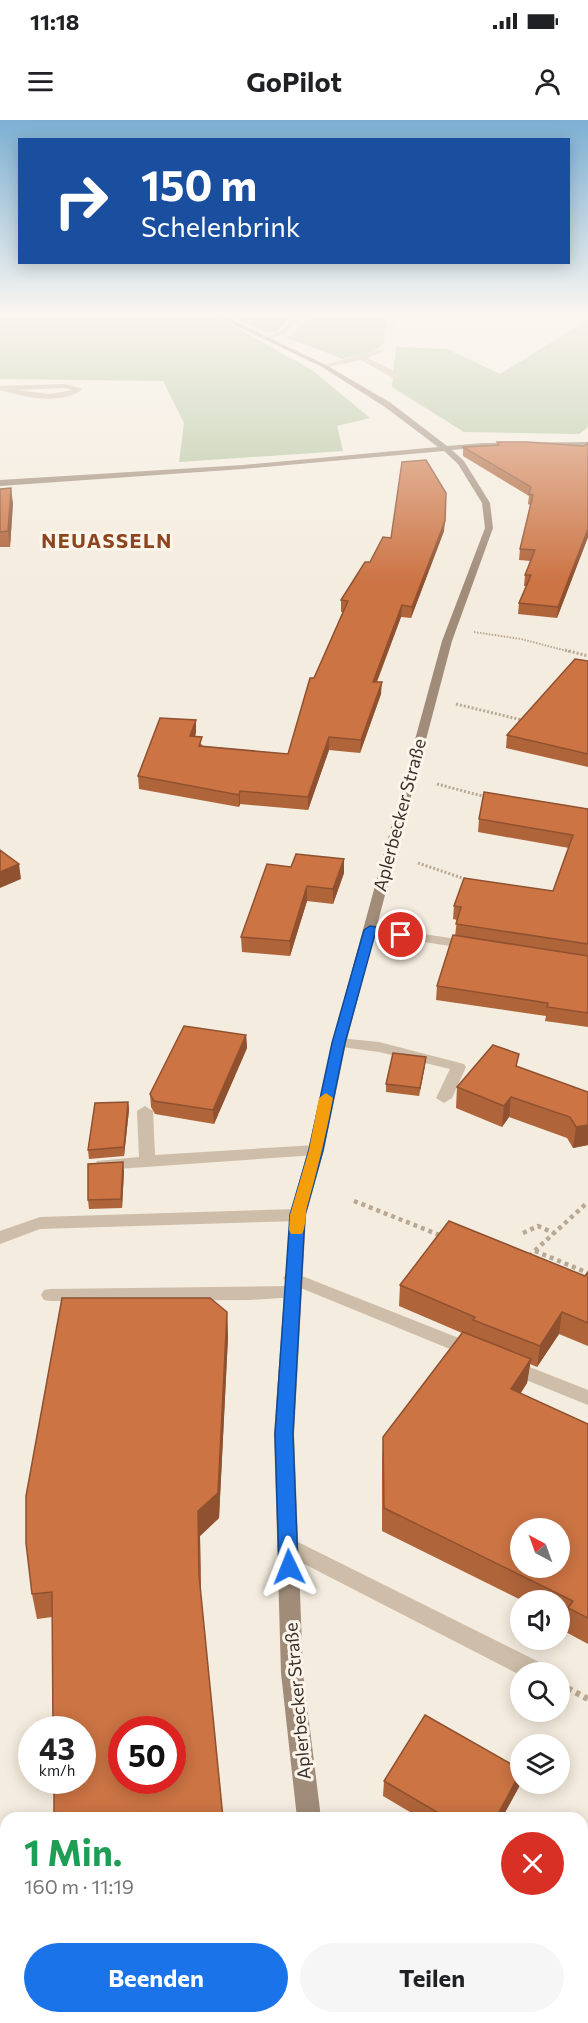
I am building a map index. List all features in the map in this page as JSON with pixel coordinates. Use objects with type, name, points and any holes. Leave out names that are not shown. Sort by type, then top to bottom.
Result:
[{"type":"main road","name":"Aplerbecker Straße","points":[[308,1812],[292,1673],[284,1434],[298,1215],[316,1150],[339,1043],[447,641],[489,528],[486,502],[460,463],[445,448],[388,405]]},
{"type":"main road","points":[[0,483],[243,467],[502,444],[588,444]]},
{"type":"street","points":[[370,930],[483,947]]},
{"type":"street","points":[[339,1043],[379,1047],[459,1067],[444,1098]]},
{"type":"street","points":[[146,1111],[147,1162]]},
{"type":"street","points":[[91,1166],[316,1150]]},
{"type":"street","points":[[0,1238],[15,1230],[40,1223],[298,1215]]},
{"type":"street","points":[[50,1295],[250,1294],[292,1285],[495,1360],[588,1398]]},
{"type":"street","points":[[288,1546],[517,1662]]},
{"type":"path","points":[[481,633],[521,639],[588,656]]},
{"type":"path","points":[[456,705],[532,722]]},
{"type":"path","points":[[437,784],[490,798]]},
{"type":"path","points":[[418,863],[470,881]]},
{"type":"path","points":[[354,1201],[452,1240]]},
{"type":"path","points":[[526,1259],[588,1202]]},
{"type":"path","points":[[523,1233],[538,1226],[554,1233]]},
{"type":"path","points":[[534,1251],[588,1273]]},
{"type":"path","points":[[570,1689],[588,1699]]},
{"type":"green space","points":[[175,405],[354,405],[370,418],[337,426],[343,451],[179,462],[184,423]]},
{"type":"green space","points":[[420,405],[588,405],[588,427],[579,434],[464,432]]},
{"type":"building","points":[[497,442],[584,446],[588,443],[588,529],[558,607],[519,603],[531,575],[525,575],[535,550],[520,549],[533,495],[529,494],[531,487],[463,447],[499,445]]},
{"type":"building","points":[[426,460],[446,493],[445,521],[412,607],[402,605],[373,682],[382,682],[361,740],[329,737],[308,797],[240,791],[239,795],[138,776],[160,718],[196,720],[190,736],[202,737],[199,746],[288,754],[310,678],[314,678],[348,601],[341,600],[365,562],[370,562],[383,537],[391,538],[402,462]]},
{"type":"building","points":[[11,488],[8,531],[0,532],[0,489]]},
{"type":"building","points":[[575,659],[588,661],[588,754],[507,735]]},
{"type":"building","points":[[484,792],[588,809],[588,944],[456,924],[461,907],[454,906],[464,878],[553,891],[573,835],[479,819]]},
{"type":"building","points":[[0,850],[19,864],[0,872]]},
{"type":"building","points":[[296,854],[344,859],[333,889],[307,886],[290,941],[241,937],[267,864],[291,867]]},
{"type":"building","points":[[453,935],[588,956],[588,1013],[547,1007],[548,1003],[437,986]]},
{"type":"building","points":[[184,1026],[246,1035],[213,1110],[154,1101],[150,1094]]},
{"type":"building","points":[[493,1045],[519,1054],[516,1066],[588,1092],[588,1125],[576,1127],[570,1117],[511,1097],[504,1106],[457,1087]]},
{"type":"building","points":[[393,1053],[426,1057],[420,1088],[386,1084]]},
{"type":"building","points":[[128,1102],[124,1147],[88,1150],[95,1103]]},
{"type":"building","points":[[123,1162],[121,1199],[88,1200],[88,1164]]},
{"type":"building","points":[[449,1221],[585,1276],[588,1272],[588,1323],[562,1312],[540,1346],[473,1320],[475,1317],[400,1285]]},
{"type":"building","points":[[62,1298],[210,1298],[227,1312],[218,1493],[198,1511],[199,1575],[222,1812],[54,1812],[54,1794],[96,1794],[96,1716],[53,1716],[52,1592],[32,1594],[26,1543],[26,1496]]},
{"type":"building","points":[[463,1332],[531,1359],[511,1389],[588,1424],[588,1618],[570,1609],[573,1601],[570,1600],[570,1590],[551,1590],[526,1578],[570,1578],[570,1518],[510,1518],[510,1570],[384,1508],[383,1437]]},
{"type":"building","points":[[425,1715],[510,1763],[510,1792],[499,1812],[437,1812],[384,1781]]},
{"type":"slow traffic","points":[[296,1230],[326,1098]]},
{"type":"district","name":"NEUASSELN","points":[[107,541]]},
{"type":"route","points":[[289,1567],[284,1434],[291,1292],[298,1215],[316,1150],[339,1043],[370,930],[401,935]]}]
